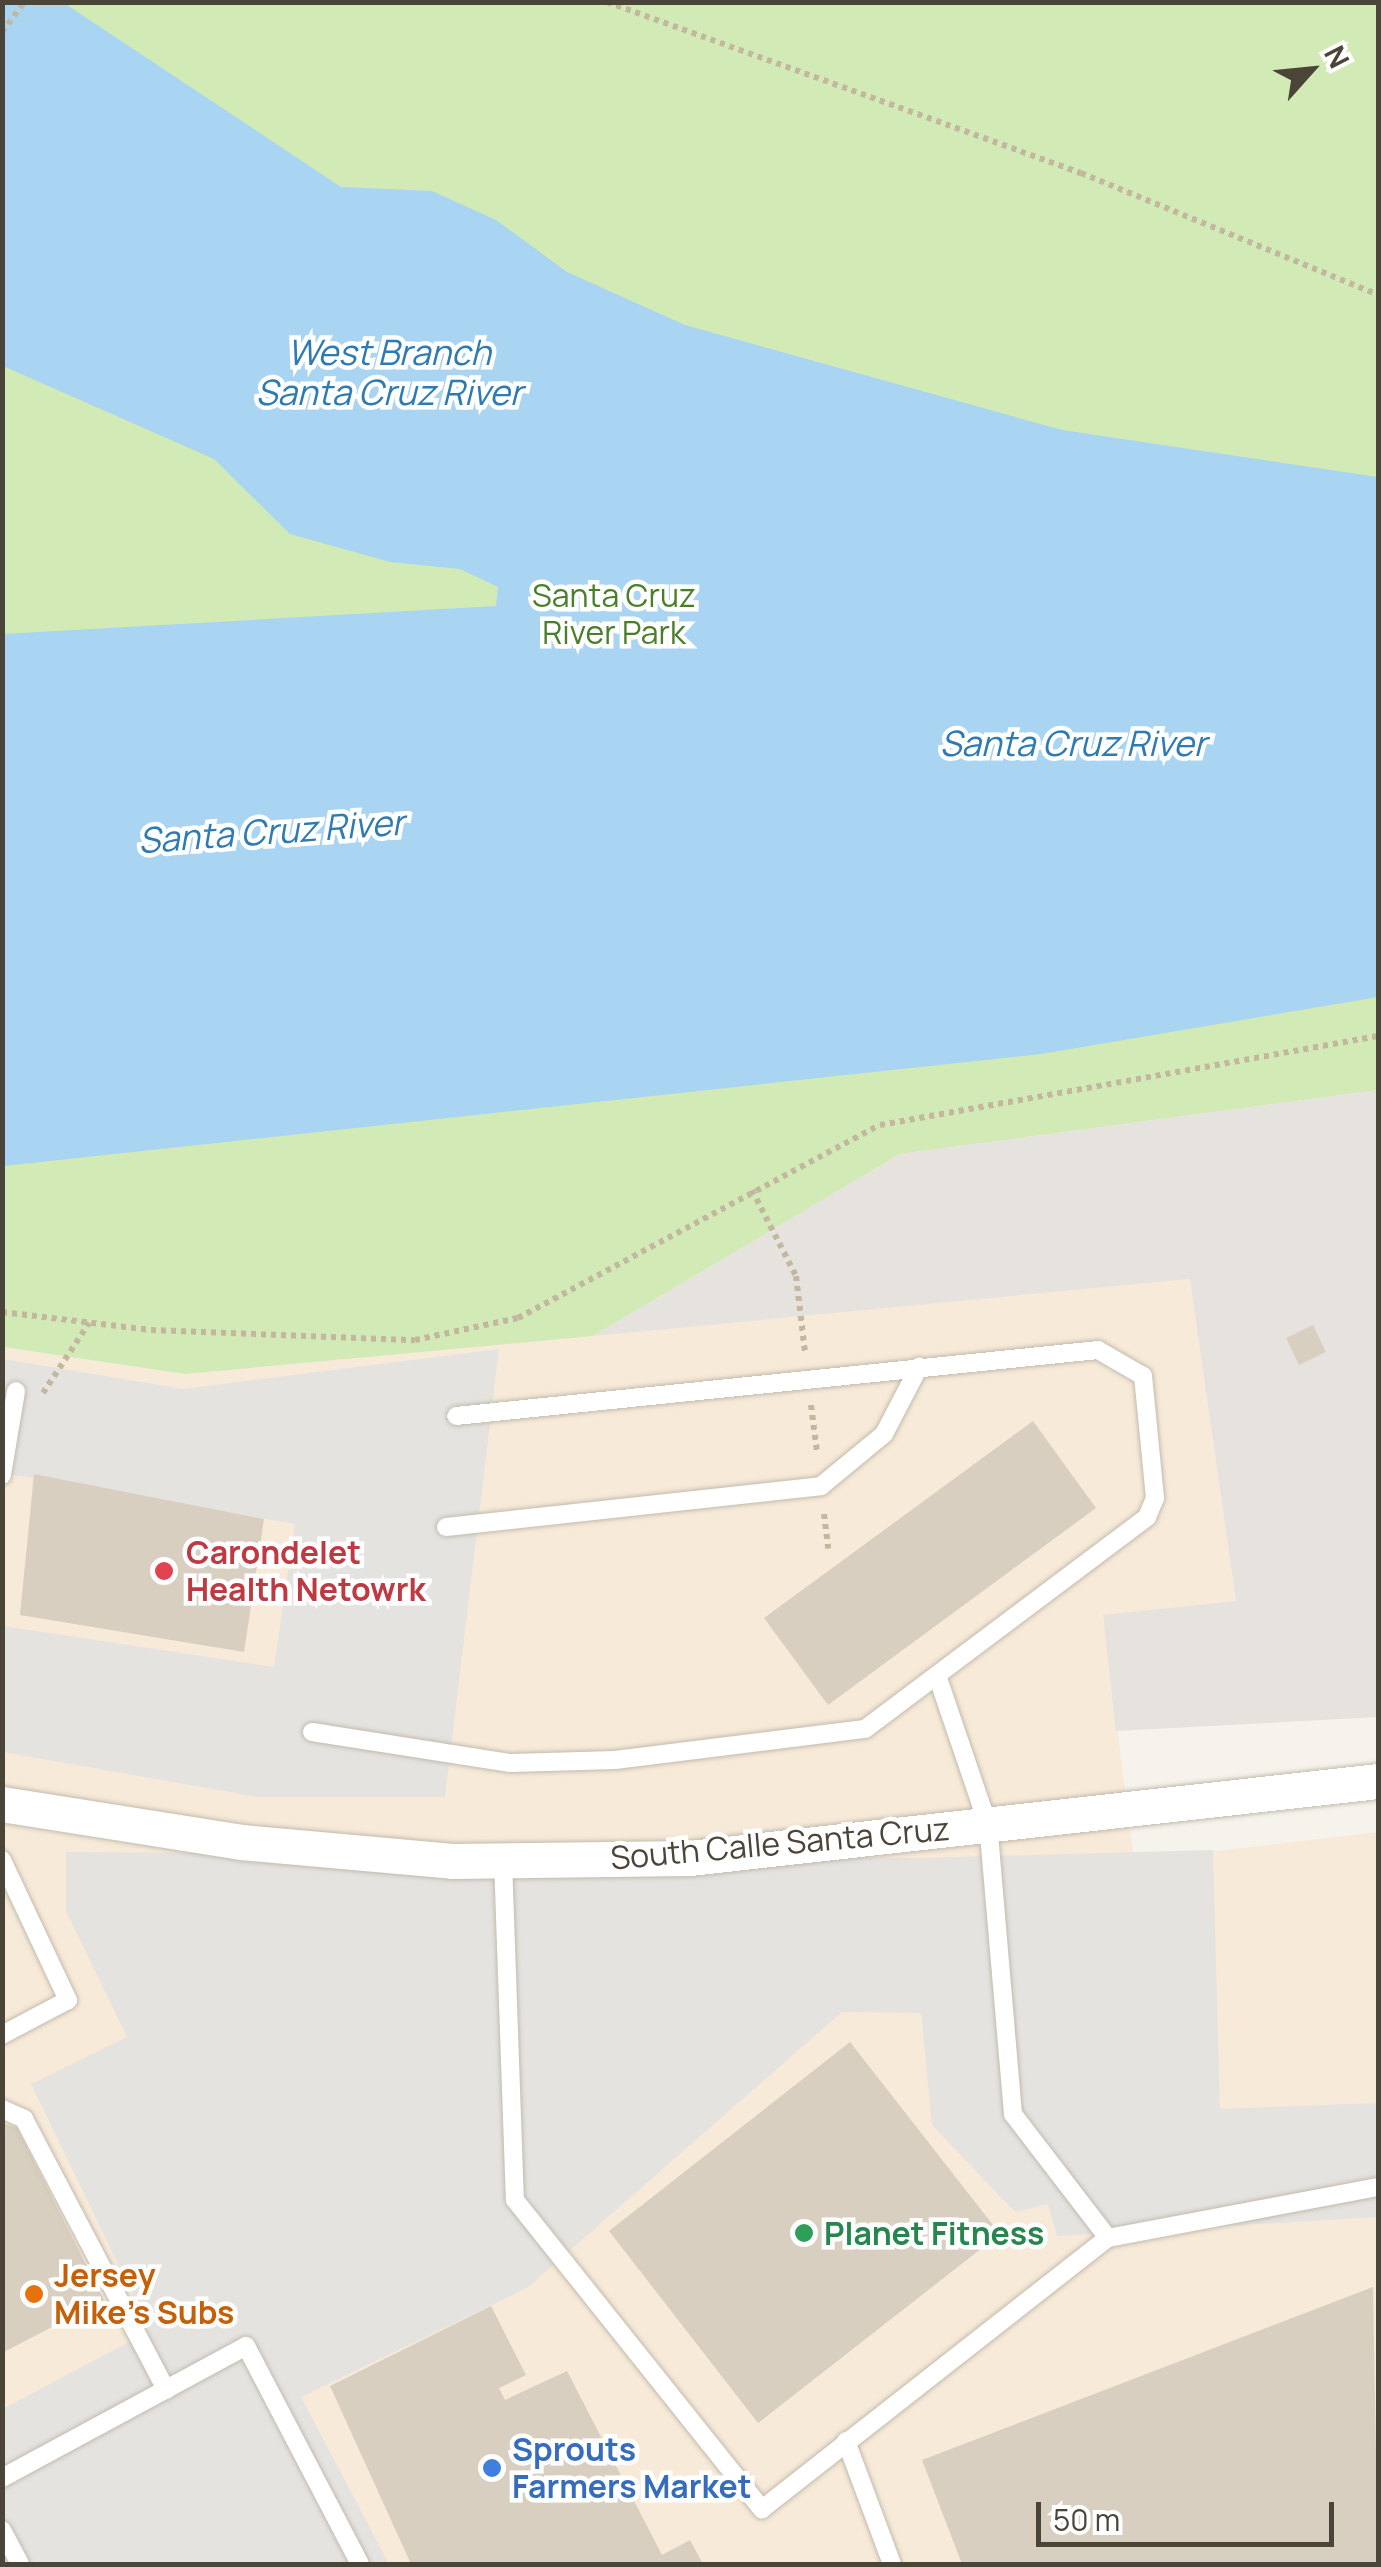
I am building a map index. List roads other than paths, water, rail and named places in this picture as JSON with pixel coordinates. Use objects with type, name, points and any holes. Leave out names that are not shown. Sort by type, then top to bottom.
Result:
[{"type":"street","name":"South Calle Santa Cruz","points":[[2,1804],[241,1842],[504,1860],[690,1858],[1378,1781]]},
{"type":"lane","points":[[312,1732],[511,1762],[616,1760],[832,1737],[864,1729],[939,1681],[1146,1517],[1155,1498],[1142,1376],[1126,1360],[1098,1350],[456,1416]]},
{"type":"lane","points":[[446,1526],[821,1486],[884,1434],[918,1367]]},
{"type":"lane","points":[[2,1475],[16,1391]]},
{"type":"lane","points":[[939,1681],[988,1825],[1013,2114],[1108,2238]]},
{"type":"lane","points":[[2,1860],[68,2000],[2,2035]]},
{"type":"lane","points":[[504,1860],[514,2200],[762,2509],[1108,2238],[1378,2187]]},
{"type":"lane","points":[[2,2109],[24,2119],[166,2390]]},
{"type":"lane","points":[[2,2478],[246,2346],[360,2564]]},
{"type":"lane","points":[[846,2441],[892,2564]]},
{"type":"lane","points":[[2,2530],[20,2564]]},
{"type":"water","name":"Santa Cruz River","points":[[3,2],[64,3],[341,187],[432,191],[496,220],[567,272],[685,325],[1062,430],[1378,477],[1378,997],[1041,1054],[3,1166],[3,634],[496,606],[498,587],[460,569],[390,562],[290,534],[214,459],[3,366]]},
{"type":"place","name":"Carondelet Health Netowrk","points":[[164,1571]]},
{"type":"place","name":"Planet Fitness","points":[[804,2233]]},
{"type":"place","name":"Jersey Mike's Subs","points":[[34,2294]]},
{"type":"place","name":"Sprouts Farmers Market","points":[[492,2468]]},
{"type":"water label","name":"West Branch Santa Cruz River","points":[[389,372]]},
{"type":"park label","name":"Santa Cruz River Park","points":[[614,614]]}]
